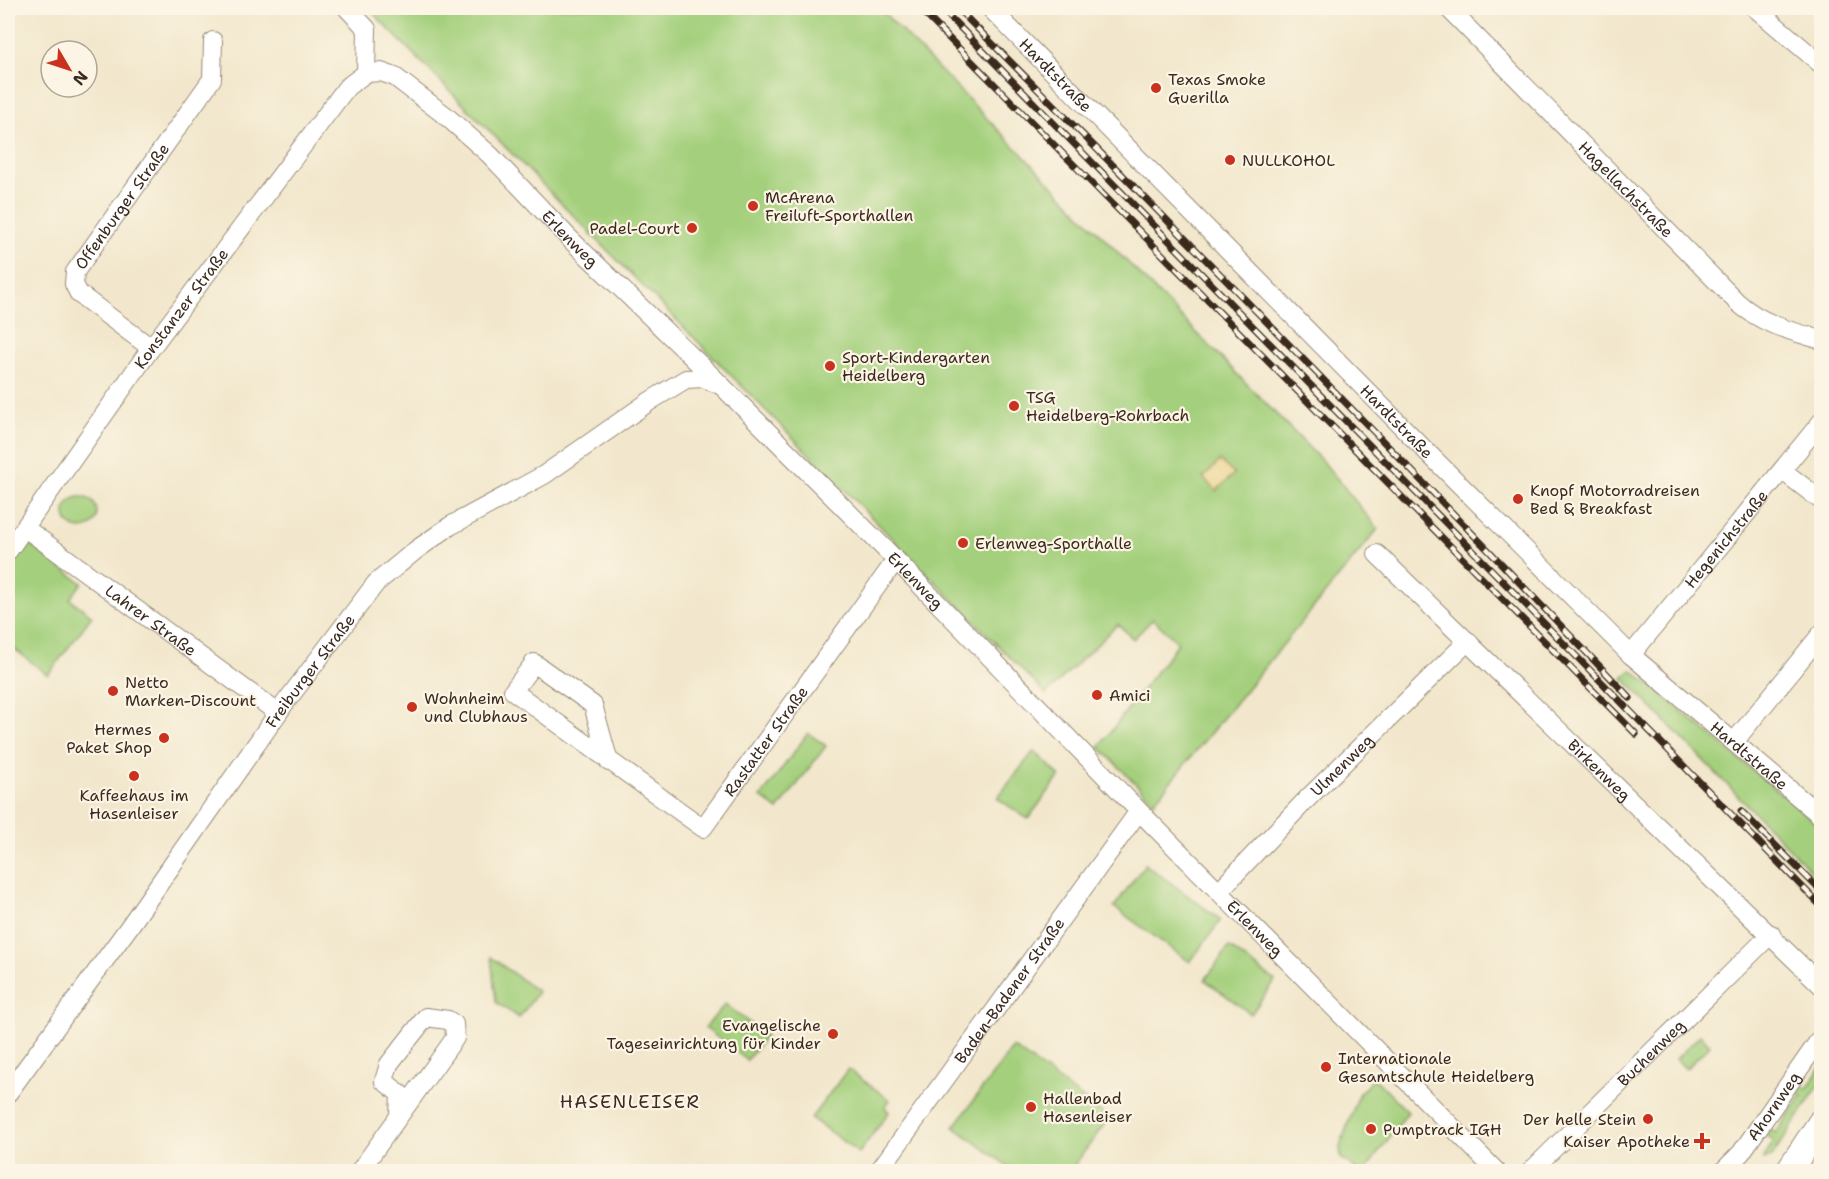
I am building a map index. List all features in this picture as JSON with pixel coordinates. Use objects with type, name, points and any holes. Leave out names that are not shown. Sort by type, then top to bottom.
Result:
[{"type":"street","points":[[347,8],[367,29],[366,74]]},
{"type":"street","name":"Hardtstraße","points":[[990,8],[1431,456],[1631,655],[1821,817]]},
{"type":"street","name":"Hagellachstraße","points":[[1448,8],[1748,312],[1775,327],[1821,340]]},
{"type":"street","points":[[1755,8],[1821,65]]},
{"type":"street","name":"Offenburger Straße","points":[[152,348],[79,294],[74,284],[75,272],[212,79],[213,41]]},
{"type":"street","name":"Erlenweg","points":[[366,74],[381,72],[395,77],[474,141],[569,238],[721,385],[896,560],[1138,811],[1497,1172]]},
{"type":"street","name":"Konstanzer Straße","points":[[8,551],[152,348],[328,110],[346,87],[366,74]]},
{"type":"street","name":"Freiburger Straße","points":[[8,1093],[129,927],[278,713],[376,584],[416,550],[450,526],[544,475],[650,400],[686,379],[704,378],[721,385]]},
{"type":"street","name":"Hegenichstraße","points":[[1631,655],[1783,471],[1821,421]]},
{"type":"street","points":[[1783,471],[1821,501]]},
{"type":"street","name":"Lahrer Straße","points":[[25,528],[278,713]]},
{"type":"street","name":"Birkenweg","points":[[1377,554],[1607,779],[1771,934],[1821,986]]},
{"type":"street","name":"Rastatter Straße","points":[[609,762],[593,705],[534,663],[513,691],[609,762],[703,828],[896,560]]},
{"type":"street","points":[[1734,742],[1821,633]]},
{"type":"street","name":"Ulmenweg","points":[[1219,891],[1308,798],[1468,641]]},
{"type":"street","name":"Baden-Badener Straße","points":[[878,1172],[1138,811]]},
{"type":"street","name":"Buchenweg","points":[[1530,1172],[1771,934]]},
{"type":"street","points":[[359,1172],[399,1116],[454,1038],[454,1024],[448,1020],[426,1017],[389,1064],[384,1082],[400,1094],[399,1116]]},
{"type":"street","name":"Ahornweg","points":[[1722,1172],[1741,1153],[1821,1036]]},
{"type":"street","points":[[1788,1172],[1821,1121]]},
{"type":"green space","name":"TSG Heidelberg-Rohrbach","points":[[368,8],[879,8],[1326,465],[1378,529],[1154,802],[1099,747],[1178,643],[1153,619],[1133,639],[1118,624],[1046,694]]},
{"type":"green space","points":[[81,497],[92,502],[97,513],[92,524],[81,529],[70,524],[65,513],[70,502]]},
{"type":"green space","points":[[26,542],[82,583],[70,599],[92,616],[48,675],[8,644],[8,568]]},
{"type":"green space","points":[[1632,670],[1821,827],[1821,881],[1623,678]]},
{"type":"green space","points":[[808,733],[826,746],[778,810],[761,797]]},
{"type":"green space","points":[[1034,751],[1060,776],[1028,819],[997,798]]},
{"type":"green space","points":[[1145,864],[1221,920],[1190,962],[1114,907]]},
{"type":"green space","points":[[1229,947],[1275,981],[1251,1014],[1205,980]]},
{"type":"green space","points":[[491,957],[538,992],[519,1018],[496,1002]]},
{"type":"green space","points":[[725,1004],[766,1036],[747,1060],[705,1028]]},
{"type":"green space","points":[[1700,1035],[1710,1045],[1686,1069],[1676,1059]]},
{"type":"green space","name":"Hallenbad Hasenleiser","points":[[1013,1047],[1109,1118],[1070,1171],[1015,1171],[954,1127]]},
{"type":"green space","points":[[1821,1067],[1821,1082],[1772,1157],[1763,1159],[1774,1141],[1766,1135],[1770,1129],[1776,1133],[1802,1096],[1797,1091],[1801,1085],[1807,1089]]},
{"type":"green space","points":[[848,1069],[890,1100],[885,1107],[889,1112],[859,1153],[811,1118]]},
{"type":"green space","name":"Pumptrack IGH","points":[[1374,1078],[1408,1112],[1365,1171],[1359,1171],[1341,1158],[1340,1146],[1359,1094]]},
{"type":"sand","points":[[1220,461],[1234,474],[1216,491],[1203,478]]},
{"type":"railway","points":[[919,8],[1636,734]]},
{"type":"railway","points":[[941,8],[1822,907]]},
{"type":"railway","points":[[957,8],[1295,351],[1630,698]]},
{"type":"railway","points":[[1741,811],[1822,892]]},
{"type":"place","name":"Texas Smoke Guerilla","points":[[1156,88]]},
{"type":"place","name":"NULLKOHOL","points":[[1230,160]]},
{"type":"place","name":"McArena Freiluft-Sporthallen","points":[[753,206]]},
{"type":"place","name":"Padel-Court","points":[[692,228]]},
{"type":"place","name":"Sport-Kindergarten Heidelberg","points":[[830,366]]},
{"type":"place","name":"TSG Heidelberg-Rohrbach","points":[[1014,406]]},
{"type":"place","name":"Knopf Motorradreisen Bed & Breakfast","points":[[1518,499]]},
{"type":"place","name":"Erlenweg-Sporthalle","points":[[963,543]]},
{"type":"place","name":"Netto Marken-Discount","points":[[113,691]]},
{"type":"place","name":"Amici","points":[[1097,695]]},
{"type":"place","name":"Wohnheim und Clubhaus","points":[[412,707]]},
{"type":"place","name":"Hermes Paket Shop","points":[[164,738]]},
{"type":"place","name":"Kaffeehaus im Hasenleiser","points":[[134,776]]},
{"type":"place","name":"Evangelische Tageseinrichtung für Kinder","points":[[833,1034]]},
{"type":"place","name":"Internationale Gesamtschule Heidelberg","points":[[1326,1067]]},
{"type":"place","name":"Hallenbad Hasenleiser","points":[[1031,1107]]},
{"type":"place","name":"Der helle Stein","points":[[1648,1119]]},
{"type":"place","name":"Pumptrack IGH","points":[[1371,1129]]},
{"type":"place","name":"Kaiser Apotheke","points":[[1702,1141]]},
{"type":"district","name":"HASENLEISER","points":[[630,1102]]}]
